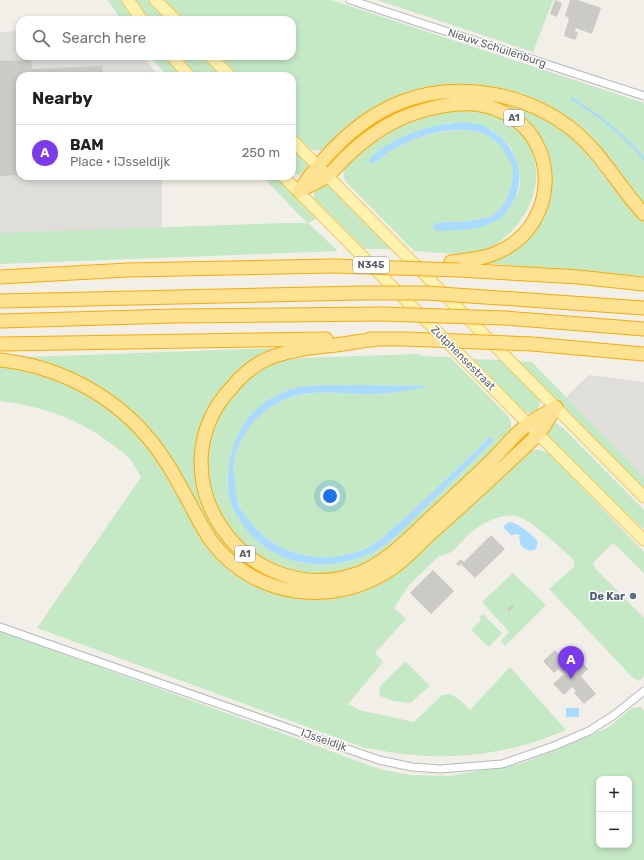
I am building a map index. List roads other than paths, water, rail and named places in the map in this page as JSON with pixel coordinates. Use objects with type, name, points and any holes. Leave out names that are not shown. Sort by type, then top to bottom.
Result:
[{"type":"highway","name":"A1","points":[[318,166],[366,121],[383,110],[401,102],[415,97],[450,92],[496,94],[514,98],[534,106],[570,127],[591,147],[644,214]]},
{"type":"highway","name":"A1","points":[[328,176],[366,139],[390,124],[417,112],[453,104],[476,104],[499,110],[518,121],[533,138],[538,146],[544,162],[545,186],[540,210],[526,232],[514,244],[489,256],[455,266]]},
{"type":"highway","points":[[299,191],[318,166]]},
{"type":"highway","points":[[299,191],[328,176]]},
{"type":"highway","name":"A1","points":[[0,276],[128,270],[334,266],[402,268],[455,266],[644,284]]},
{"type":"highway","points":[[0,301],[239,295],[426,293],[644,308]]},
{"type":"highway","points":[[0,321],[190,316],[382,314],[505,318],[644,329]]},
{"type":"highway","name":"A1","points":[[0,344],[229,339],[406,339],[532,344],[644,354]]},
{"type":"highway","name":"A1","points":[[378,339],[304,348],[286,352],[266,360],[244,374],[226,392],[214,411],[202,450],[202,471],[205,492],[213,514],[226,535],[242,552],[262,566],[295,578],[319,580],[350,576],[377,564],[397,549],[528,424]]},
{"type":"highway","name":"A1","points":[[0,360],[42,368],[60,374],[93,391],[117,408],[138,427],[161,455],[205,531],[218,549],[237,567],[248,574],[272,585],[294,591],[314,593],[347,589],[365,583],[391,569],[465,503],[538,434]]},
{"type":"highway","points":[[528,424],[556,407]]},
{"type":"highway","points":[[538,434],[556,407]]},
{"type":"main road","points":[[128,0],[139,16]]},
{"type":"main road","points":[[156,0],[172,16]]},
{"type":"main road","points":[[175,60],[186,72]]},
{"type":"main road","points":[[214,60],[226,72]]},
{"type":"main road","name":"N345","points":[[296,144],[644,497]]},
{"type":"main road","name":"Zutphensestraat","points":[[288,180],[644,540]]},
{"type":"street","name":"Nieuw Schuilenburg","points":[[350,0],[644,96]]},
{"type":"street","name":"IJsseldijk","points":[[0,626],[379,760],[412,767],[446,768],[509,762],[554,746],[588,731],[614,715],[643,693]]},
{"type":"water","points":[[465,122],[482,125],[488,128],[500,137],[508,146],[518,165],[518,187],[515,198],[506,213],[492,223],[476,228],[436,231],[433,227],[436,223],[482,219],[493,215],[502,207],[510,190],[513,168],[505,152],[497,142],[487,135],[475,131],[450,130],[420,137],[391,151],[372,164],[370,163],[370,159],[390,143],[401,137],[439,125]]},
{"type":"water","points":[[358,385],[427,387],[377,394],[323,392],[300,395],[289,398],[270,408],[248,428],[243,436],[236,454],[234,468],[236,493],[239,506],[255,528],[280,547],[308,556],[322,557],[352,553],[367,548],[376,543],[412,512],[490,437],[494,440],[407,526],[385,544],[369,554],[353,560],[320,565],[288,559],[260,543],[248,531],[233,508],[229,495],[228,479],[229,466],[235,440],[247,419],[265,402],[276,395],[305,386]]},
{"type":"water","points":[[509,522],[525,529],[538,542],[536,549],[531,551],[525,549],[520,544],[519,534],[511,535],[503,527]]},
{"type":"water","points":[[566,708],[579,708],[579,717],[566,717]]},
{"type":"waterway","points":[[571,98],[591,111],[628,141],[644,159]]},
{"type":"place","name":"De Kar","points":[[633,596]]},
{"type":"place","name":"BAM","points":[[571,679]]}]
